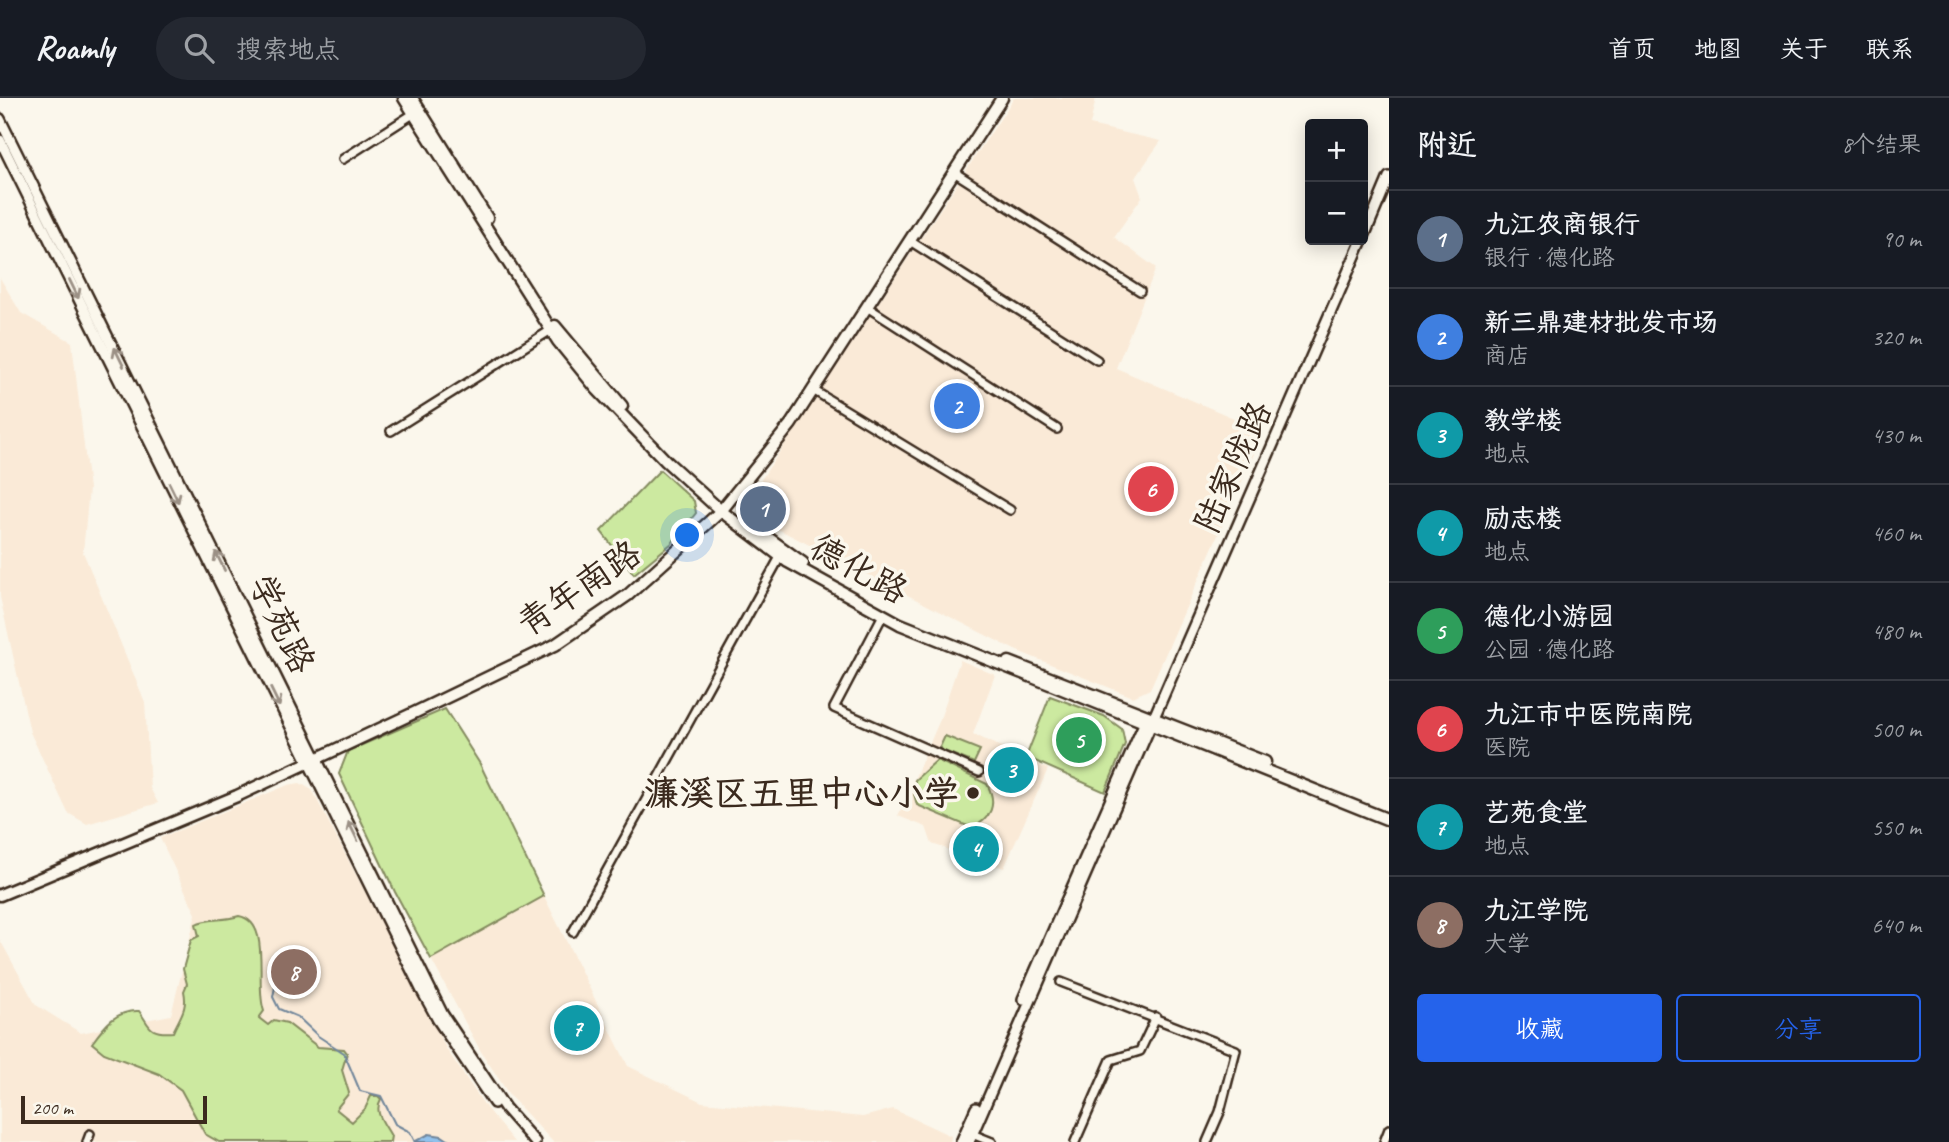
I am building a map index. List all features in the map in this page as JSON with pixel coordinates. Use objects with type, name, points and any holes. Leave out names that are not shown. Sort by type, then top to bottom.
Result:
[{"type":"main road","name":"德化路","points":[[404,98],[551,330],[597,389],[666,461],[780,557],[883,615],[982,659],[1389,813]]},
{"type":"main road","name":"德化路","points":[[412,98],[557,328],[605,388],[723,508],[793,558],[901,618],[1389,820]]},
{"type":"main road","name":"青年南路","points":[[0,895],[237,796],[555,645],[628,595],[723,508],[776,443],[1002,98]]},
{"type":"street","points":[[342,159],[414,114]]},
{"type":"street","name":"学苑路","points":[[0,119],[438,1020],[484,1090],[528,1142]]},
{"type":"street","name":"学苑路","points":[[0,140],[443,1015],[505,1108],[535,1142]]},
{"type":"street","points":[[954,172],[1140,291]]},
{"type":"street","name":"陆家陇路","points":[[1368,225],[1389,177]]},
{"type":"street","points":[[910,241],[1097,360]]},
{"type":"street","name":"陆家陇路","points":[[1149,720],[1359,245]]},
{"type":"street","points":[[867,307],[1056,429]]},
{"type":"street","points":[[391,431],[551,330]]},
{"type":"street","points":[[813,390],[1010,510]]},
{"type":"street","points":[[573,932],[780,557]]},
{"type":"street","points":[[883,615],[834,708],[979,772]]},
{"type":"street","points":[[992,1142],[971,1138],[1149,720]]},
{"type":"street","points":[[961,1142],[1149,720]]},
{"type":"street","points":[[1061,982],[1237,1051],[1220,1112],[1207,1142]]},
{"type":"street","points":[[1075,1142],[1111,1060],[1140,1051],[1156,1017]]},
{"type":"street","points":[[1384,1142],[1389,1129]]},
{"type":"shaded area","points":[[1014,98],[1096,98],[1090,125],[1161,141],[1135,178],[1142,197],[1114,237],[1156,268],[1116,368],[1264,431],[1150,689],[1133,697],[1015,650],[741,510]]},
{"type":"shaded area","points":[[0,278],[21,313],[72,342],[89,489],[83,552],[145,702],[150,788],[158,803],[87,824],[68,813],[30,732],[0,597]]},
{"type":"shaded area","name":"濂溪区五里中心小学","points":[[960,660],[995,675],[973,734],[1048,769],[1004,868],[932,844],[926,827],[898,816],[939,722]]},
{"type":"shaded area","points":[[300,783],[312,790],[447,1050],[487,1109],[514,1142],[0,1142],[0,940],[36,1005],[81,1033],[171,1015],[196,914],[160,838],[288,785]]},
{"type":"shaded area","points":[[544,896],[628,1066],[702,1102],[863,1117],[893,1109],[951,1136],[950,1142],[553,1142],[510,1096],[480,1050],[431,959]]},
{"type":"green space","points":[[660,470],[694,501],[696,513],[672,543],[634,574],[601,531]]},
{"type":"green space","points":[[1050,696],[1104,716],[1122,729],[1125,744],[1105,792],[1026,757]]},
{"type":"green space","points":[[445,709],[480,764],[544,896],[431,959],[395,892],[339,774],[348,751]]},
{"type":"green space","points":[[945,736],[980,750],[974,763],[939,749]]},
{"type":"green space","points":[[937,760],[987,784],[992,798],[991,810],[979,824],[972,828],[917,805],[914,794],[915,780]]},
{"type":"green space","points":[[239,916],[249,921],[256,930],[259,942],[261,1000],[264,1011],[259,1018],[268,1025],[274,1020],[287,1023],[318,1047],[344,1049],[347,1053],[342,1070],[349,1093],[336,1109],[352,1122],[365,1109],[371,1096],[378,1096],[381,1099],[379,1114],[391,1136],[390,1142],[219,1142],[205,1134],[181,1090],[159,1074],[104,1053],[92,1043],[112,1020],[131,1011],[139,1011],[158,1032],[173,1032],[184,1008],[184,991],[187,984],[183,969],[191,940],[199,936],[196,924]]},
{"type":"water","points":[[429,1134],[442,1136],[451,1142],[414,1142]]},
{"type":"waterway","points":[[276,982],[273,997],[279,1009],[298,1017],[318,1036],[344,1053],[360,1091],[381,1096],[395,1124],[410,1132],[415,1142]]},
{"type":"place","name":"新三鼎建材批发市场","points":[[957,406]]},
{"type":"place","name":"九江市中医院南院","points":[[1151,489]]},
{"type":"place","name":"九江农商银行","points":[[763,509]]},
{"type":"place","name":"德化小游园","points":[[1079,740]]},
{"type":"place","name":"教学楼","points":[[1011,770]]},
{"type":"place","name":"濂溪区五里中心小学","points":[[973,793]]},
{"type":"place","name":"励志楼","points":[[976,849]]},
{"type":"place","name":"九江学院","points":[[294,972]]},
{"type":"place","name":"艺苑食堂","points":[[577,1028]]}]
